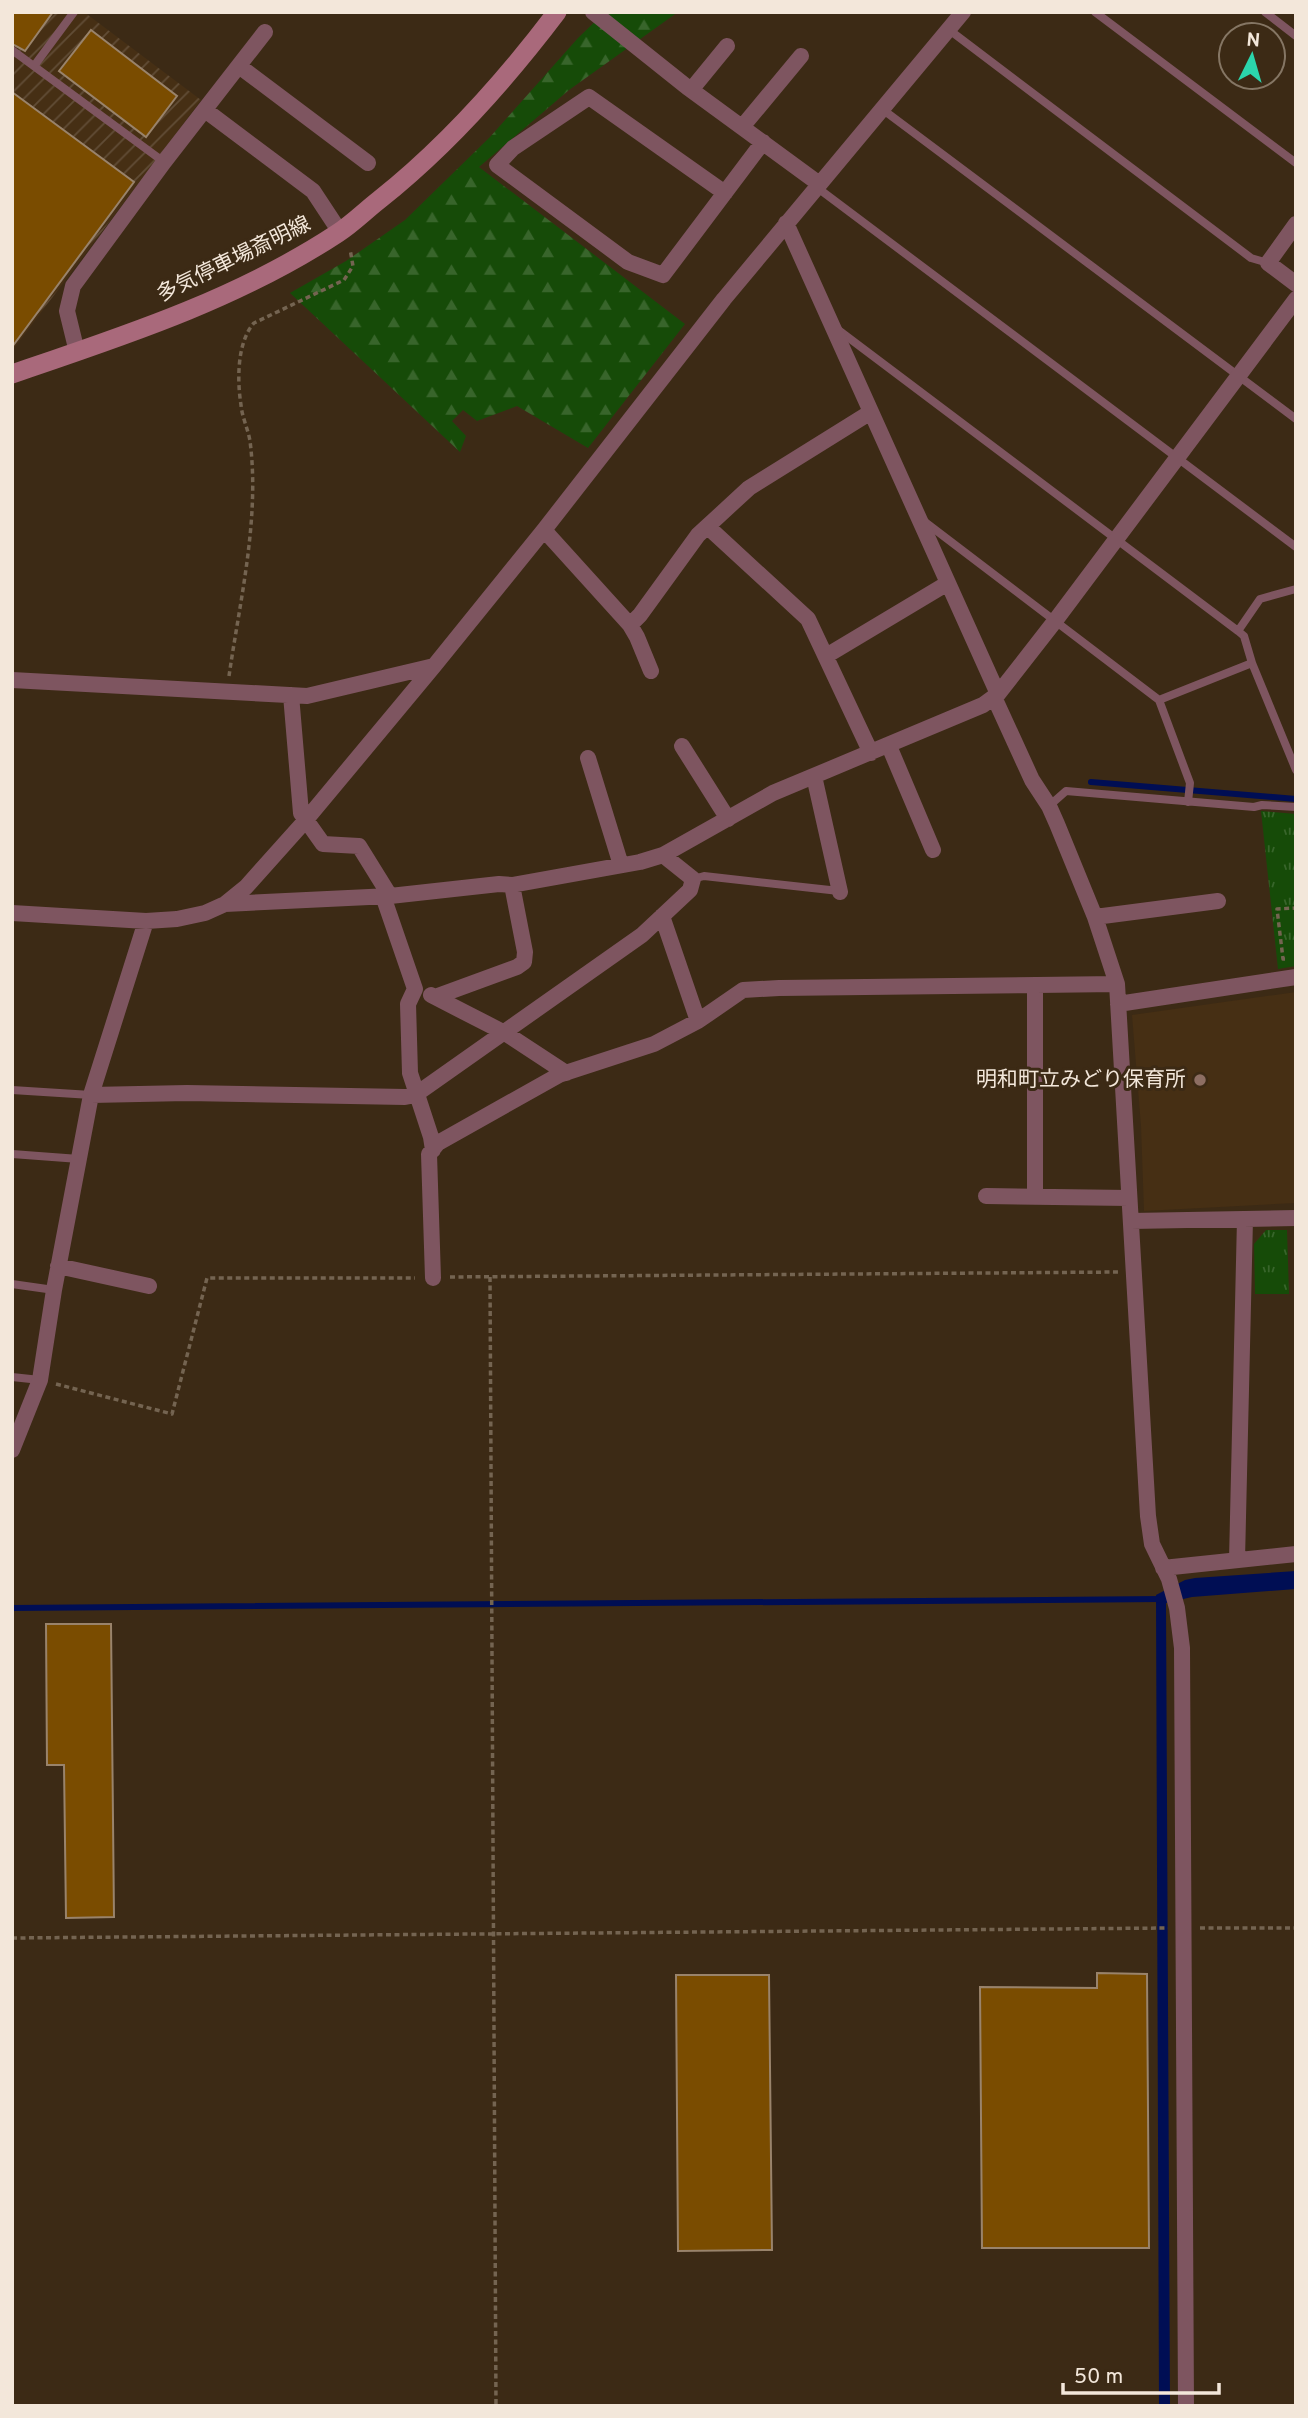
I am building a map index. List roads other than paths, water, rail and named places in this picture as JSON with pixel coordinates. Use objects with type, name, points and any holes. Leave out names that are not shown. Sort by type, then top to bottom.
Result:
[{"type":"main road","name":"多気停車場斎明線","points":[[12,374],[148,327],[230,292],[340,232],[448,141],[490,95],[557,12]]},
{"type":"street","points":[[593,12],[817,185]]},
{"type":"street","points":[[12,914],[146,921],[177,919],[205,913],[225,904],[246,887],[305,821],[434,666],[724,299],[962,12]]},
{"type":"street","points":[[77,352],[67,311],[73,286],[164,162],[265,32]]},
{"type":"street","points":[[691,90],[727,46]]},
{"type":"street","points":[[742,127],[801,56]]},
{"type":"street","points":[[239,66],[368,163]]},
{"type":"street","points":[[725,193],[589,97],[513,148],[497,165],[628,262],[663,275],[725,193],[763,142]]},
{"type":"street","points":[[205,110],[313,191],[340,232]]},
{"type":"street","points":[[786,223],[948,583],[1032,780],[1049,806],[1095,917],[1117,984],[1148,1516],[1153,1544],[1177,1608],[1182,1648],[1186,2406]]},
{"type":"street","points":[[1296,224],[1268,263],[1296,284]]},
{"type":"street","points":[[225,904],[386,896],[499,884],[512,885],[621,866],[663,855],[773,793],[983,705],[996,696],[1055,621],[1296,299]]},
{"type":"street","points":[[629,625],[640,615],[698,535],[750,488],[871,412]]},
{"type":"street","points":[[708,527],[808,618],[871,753]]},
{"type":"street","points":[[544,530],[629,625],[652,671]]},
{"type":"street","points":[[826,656],[948,583]]},
{"type":"street","points":[[12,680],[307,696],[434,666]]},
{"type":"street","points":[[291,695],[301,813],[323,844],[359,846],[386,896],[415,989],[408,1003],[410,1073],[433,1150]]},
{"type":"street","points":[[682,746],[728,818]]},
{"type":"street","points":[[889,746],[933,850]]},
{"type":"street","points":[[588,758],[621,866]]},
{"type":"street","points":[[814,776],[841,892]]},
{"type":"street","points":[[91,1095],[415,1095],[642,935],[690,890],[693,879],[663,855]]},
{"type":"street","points":[[435,996],[517,967],[524,962],[525,952],[512,885]]},
{"type":"street","points":[[1095,917],[1218,901]]},
{"type":"street","points":[[662,916],[698,1021]]},
{"type":"street","points":[[12,1450],[40,1380],[58,1266],[91,1095],[146,921]]},
{"type":"street","points":[[1118,1004],[1296,977]]},
{"type":"street","points":[[433,1278],[429,1154],[438,1143],[559,1075],[654,1044],[698,1021],[743,990],[1117,984]]},
{"type":"street","points":[[1035,986],[1035,1196]]},
{"type":"street","points":[[415,989],[435,996],[505,1033],[566,1073]]},
{"type":"street","points":[[986,1196],[1129,1198]]},
{"type":"street","points":[[1131,1221],[1296,1218]]},
{"type":"street","points":[[1237,1560],[1245,1219]]},
{"type":"street","points":[[58,1266],[149,1286]]},
{"type":"street","points":[[1166,1574],[1237,1560],[1296,1554]]},
{"type":"lane","points":[[34,66],[74,12]]},
{"type":"lane","points":[[1095,12],[1296,163]]},
{"type":"lane","points":[[1265,12],[1296,36]]},
{"type":"lane","points":[[948,29],[1251,258],[1268,263]]},
{"type":"lane","points":[[12,50],[164,162]]},
{"type":"lane","points":[[882,109],[1296,419]]},
{"type":"lane","points":[[817,185],[1296,547]]},
{"type":"lane","points":[[832,325],[1244,636],[1252,663],[1296,770]]},
{"type":"lane","points":[[917,516],[1159,700],[1190,783],[1188,802]]},
{"type":"lane","points":[[1238,631],[1260,599],[1296,589]]},
{"type":"lane","points":[[1159,700],[1252,663]]},
{"type":"lane","points":[[1049,806],[1066,790],[1254,807],[1296,807]]},
{"type":"lane","points":[[693,879],[704,876],[841,892]]},
{"type":"lane","points":[[12,1090],[91,1095]]},
{"type":"lane","points":[[12,1154],[79,1159]]},
{"type":"lane","points":[[12,1284],[54,1290]]},
{"type":"lane","points":[[12,1377],[40,1380]]},
{"type":"waterway","points":[[1091,782],[1296,799]]},
{"type":"waterway","points":[[12,1608],[1162,1599]]},
{"type":"place","name":"明和町立みどり保育所","points":[[1200,1080]]}]
